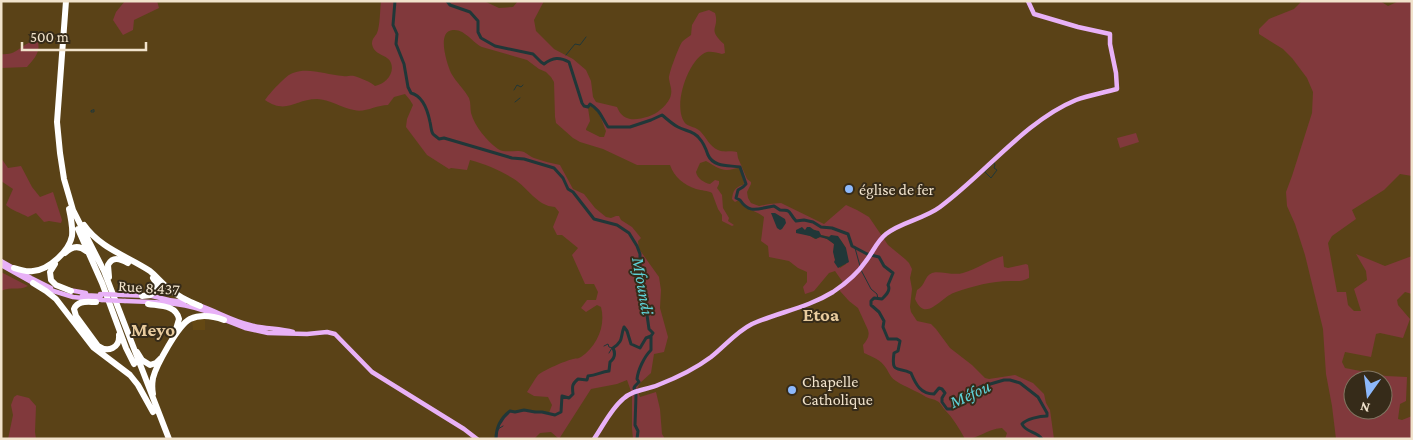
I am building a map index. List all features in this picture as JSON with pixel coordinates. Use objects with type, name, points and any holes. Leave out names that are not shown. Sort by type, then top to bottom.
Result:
[{"type":"highway","points":[[64,1],[54,103],[54,127],[60,180],[134,364]]},
{"type":"highway","points":[[14,268],[26,271],[42,269],[50,265],[61,254],[71,238],[71,209]]},
{"type":"highway","points":[[71,209],[95,238],[104,245],[151,272],[172,292],[184,300],[200,306]]},
{"type":"highway","points":[[77,223],[95,248],[110,280],[143,368],[155,413]]},
{"type":"highway","points":[[77,223],[99,268],[164,439]]},
{"type":"highway","points":[[77,223],[104,271],[148,386]]},
{"type":"highway","points":[[71,291],[53,283],[50,276],[52,269],[67,251],[73,247],[82,248],[90,257]]},
{"type":"highway","points":[[110,280],[109,263],[115,259],[121,260],[155,279],[157,284],[156,291],[150,295],[142,296]]},
{"type":"highway","points":[[32,281],[56,300],[93,347],[130,375],[138,385],[169,439]]},
{"type":"highway","points":[[100,299],[78,304],[74,313],[94,341],[103,349],[115,348],[120,340],[114,316]]},
{"type":"highway","points":[[136,349],[144,362],[150,365],[156,363],[179,322],[178,313],[173,309],[148,304]]},
{"type":"highway","points":[[155,413],[152,380],[179,329],[186,322],[200,316],[224,320]]},
{"type":"main road","points":[[594,439],[617,405],[624,398],[680,375],[710,358],[744,328],[762,320],[806,306],[835,291],[857,272],[886,233],[940,207],[971,182],[1000,153],[1049,116],[1077,100],[1116,89],[1115,66],[1110,44],[1110,34],[1034,14],[1028,1]]},
{"type":"main road","name":"Rue 8.437","points":[[1,261],[32,281],[65,292],[100,299]]},
{"type":"main road","name":"Rue 8.437","points":[[1,265],[63,295],[100,299],[173,300],[200,306],[247,325],[297,333]]},
{"type":"main road","points":[[32,281],[100,299]]},
{"type":"main road","points":[[124,299],[142,296],[173,300]]},
{"type":"main road","points":[[124,299],[148,304],[170,305],[212,314]]},
{"type":"main road","name":"Rue 8.437","points":[[124,299],[182,304],[261,332],[307,334],[327,332],[335,334],[372,372],[478,439]]},
{"type":"shaded area","points":[[125,1],[157,1],[159,8],[134,20],[133,30],[123,35],[113,20],[116,12]]},
{"type":"shaded area","points":[[381,1],[484,1],[499,8],[513,7],[518,1],[544,1],[534,20],[536,31],[554,49],[573,59],[586,70],[596,102],[617,107],[624,116],[630,119],[644,118],[657,112],[667,103],[671,93],[669,76],[683,41],[691,35],[692,25],[699,13],[709,10],[715,13],[716,35],[724,44],[725,53],[707,52],[700,56],[688,73],[681,96],[680,107],[686,124],[700,131],[715,149],[737,152],[747,179],[751,182],[747,192],[751,203],[759,206],[781,203],[824,224],[846,205],[869,217],[888,245],[909,263],[912,269],[910,278],[912,289],[910,307],[917,321],[931,324],[950,348],[985,378],[1015,375],[1033,383],[1044,394],[1050,410],[1054,439],[1005,439],[1007,433],[1002,428],[965,439],[953,420],[938,402],[896,381],[882,363],[864,353],[863,345],[868,338],[868,330],[858,308],[840,291],[842,281],[835,271],[829,273],[814,291],[805,294],[803,287],[807,282],[807,272],[789,261],[769,257],[768,246],[761,241],[764,217],[745,207],[739,200],[735,202],[732,199],[735,190],[744,183],[740,168],[724,170],[706,161],[700,163],[696,172],[705,183],[710,184],[715,180],[719,181],[717,188],[722,195],[723,208],[729,218],[728,221],[734,225],[732,226],[722,221],[722,215],[712,193],[696,189],[684,183],[677,177],[670,165],[637,165],[603,149],[573,138],[556,123],[554,82],[546,72],[527,60],[482,47],[465,34],[453,30],[445,36],[445,56],[451,73],[469,98],[471,113],[478,128],[498,149],[521,151],[537,159],[560,165],[573,189],[584,194],[595,208],[606,217],[619,216],[621,220],[632,227],[641,238],[638,241],[639,249],[659,277],[661,290],[660,308],[668,337],[664,352],[654,354],[651,373],[640,383],[637,389],[640,397],[656,392],[660,409],[662,434],[665,439],[633,439],[632,394],[627,380],[591,389],[559,439],[551,432],[540,433],[534,439],[496,439],[499,423],[510,411],[524,410],[549,413],[552,405],[548,397],[534,396],[527,392],[541,373],[565,362],[580,358],[587,352],[596,341],[601,328],[601,307],[597,305],[586,312],[581,308],[587,300],[596,300],[598,292],[594,284],[585,284],[572,255],[578,248],[562,235],[557,235],[553,227],[559,212],[555,207],[538,200],[514,179],[493,168],[470,160],[467,170],[449,169],[427,155],[406,127],[413,105],[405,94],[394,97],[388,105],[358,111],[322,99],[285,106],[279,106],[265,100],[290,74],[299,71],[353,76],[375,86],[386,81],[392,71],[391,63],[387,58],[375,51],[372,44],[378,30]],"holes":[[[590,106],[596,110],[600,117],[606,131],[604,137],[586,130],[590,121],[588,108]],[[806,230],[815,230],[821,235],[840,239],[846,248],[846,264],[840,268],[834,256],[834,244],[825,238],[815,239],[801,233]]]},
{"type":"shaded area","points":[[1302,1],[1380,1],[1388,6],[1399,1],[1412,1],[1412,176],[1400,174],[1384,190],[1352,210],[1356,219],[1332,236],[1328,243],[1337,292],[1346,292],[1348,305],[1354,311],[1361,311],[1354,289],[1367,280],[1366,271],[1356,254],[1385,266],[1412,256],[1412,294],[1405,292],[1397,300],[1398,305],[1410,319],[1403,338],[1380,333],[1376,334],[1371,357],[1345,352],[1342,362],[1345,368],[1355,370],[1343,370],[1343,420],[1393,420],[1393,376],[1407,377],[1406,401],[1400,404],[1398,419],[1402,420],[1412,416],[1412,439],[1336,439],[1326,374],[1323,329],[1305,255],[1287,206],[1286,192],[1312,113],[1313,92],[1307,78],[1292,58],[1283,49],[1259,34],[1259,29],[1269,19],[1294,9]]},
{"type":"shaded area","points":[[37,40],[38,51],[27,67],[1,68],[1,54],[12,53]]},
{"type":"shaded area","points":[[1136,133],[1139,142],[1120,148],[1117,138]]},
{"type":"shaded area","points":[[1,158],[8,168],[21,166],[32,187],[40,197],[53,192],[62,220],[61,223],[44,222],[36,213],[28,217],[6,205],[13,189],[1,181]]},
{"type":"shaded area","points":[[1003,256],[1004,267],[1028,265],[1029,278],[1020,281],[989,283],[956,292],[950,294],[929,309],[919,306],[915,299],[917,290],[922,286],[929,274],[938,272],[963,273]]},
{"type":"shaded area","points":[[1,272],[28,286],[1,291]]},
{"type":"shaded area","points":[[192,318],[205,318],[205,330],[193,330]]},
{"type":"shaded area","points":[[17,395],[29,398],[36,406],[36,439],[8,439],[13,415],[11,405],[14,397]]},
{"type":"water","points":[[771,213],[775,213],[785,219],[786,223],[782,229],[777,228]]},
{"type":"water","points":[[802,227],[805,230],[807,227],[810,227],[819,231],[821,235],[829,237],[831,235],[838,236],[846,248],[849,262],[838,268],[834,262],[834,244],[827,239],[820,237],[816,239],[796,233],[796,230]]},
{"type":"waterway","name":"Mfoundi","points":[[395,1],[393,25],[397,34],[396,44],[404,64],[408,87],[411,93],[419,97],[424,105],[433,134],[439,139],[444,138],[554,168],[563,178],[568,189],[573,192],[594,219],[617,225],[629,233],[637,246],[640,254],[638,280],[646,308],[649,329],[653,333],[651,336],[651,350],[642,364],[637,379],[639,382],[634,388],[636,395],[635,425],[638,431],[637,439]]},
{"type":"waterway","name":"Méfou","points":[[447,1],[450,5],[470,12],[478,21],[478,32],[481,38],[495,46],[533,54],[544,64],[556,59],[563,59],[569,62],[582,103],[588,107],[590,104],[596,109],[608,127],[630,127],[662,115],[676,126],[692,132],[704,144],[708,155],[714,162],[740,167],[746,184],[738,190],[736,198],[747,208],[755,209],[774,206],[780,210],[788,211],[796,221],[813,222],[821,227],[832,228],[848,234],[852,246],[867,254],[879,257],[884,266],[893,273],[886,294],[882,299],[874,298],[871,301],[871,305],[879,312],[884,321],[883,327],[888,339],[900,341],[898,351],[894,353],[893,360],[896,369],[911,373],[922,391],[934,394],[939,388],[942,389],[945,393],[942,402],[947,409],[952,409],[957,402],[980,387],[1004,380],[1020,383],[1038,397],[1047,413],[1047,416],[1033,418],[1022,424],[1026,429],[1042,439]]},
{"type":"waterway","points":[[566,55],[575,44],[580,45],[586,37]]},
{"type":"waterway","points":[[514,90],[517,85],[521,87],[523,85]]},
{"type":"waterway","points":[[515,102],[520,98]]},
{"type":"waterway","points":[[94,110],[94,112],[91,112],[91,111],[94,110]]},
{"type":"waterway","points":[[994,163],[994,168],[997,170],[991,178],[985,172],[994,163]]},
{"type":"waterway","points":[[855,248],[860,266]]},
{"type":"waterway","points":[[861,270],[871,289],[877,294],[878,299]]},
{"type":"waterway","name":"Mfoundi","points":[[496,439],[500,423],[510,411],[524,410],[555,415],[561,412],[562,396],[569,398],[573,394],[573,385],[578,379],[587,380],[588,376],[609,371],[610,362],[614,356],[613,348],[620,341],[624,327],[631,344],[640,348],[646,338],[651,336]]},
{"type":"waterway","name":"Mfoundi","points":[[604,346],[608,344],[609,347],[613,348],[609,353]]},
{"type":"waterway","name":"Mfoundi","points":[[498,429],[503,426]]},
{"type":"place","name":"église de fer","points":[[849,189]]},
{"type":"place","name":"Chapelle Catholique","points":[[792,390]]},
{"type":"district","name":"Etoa","points":[[821,314]]},
{"type":"district","name":"Meyo","points":[[153,329]]}]
